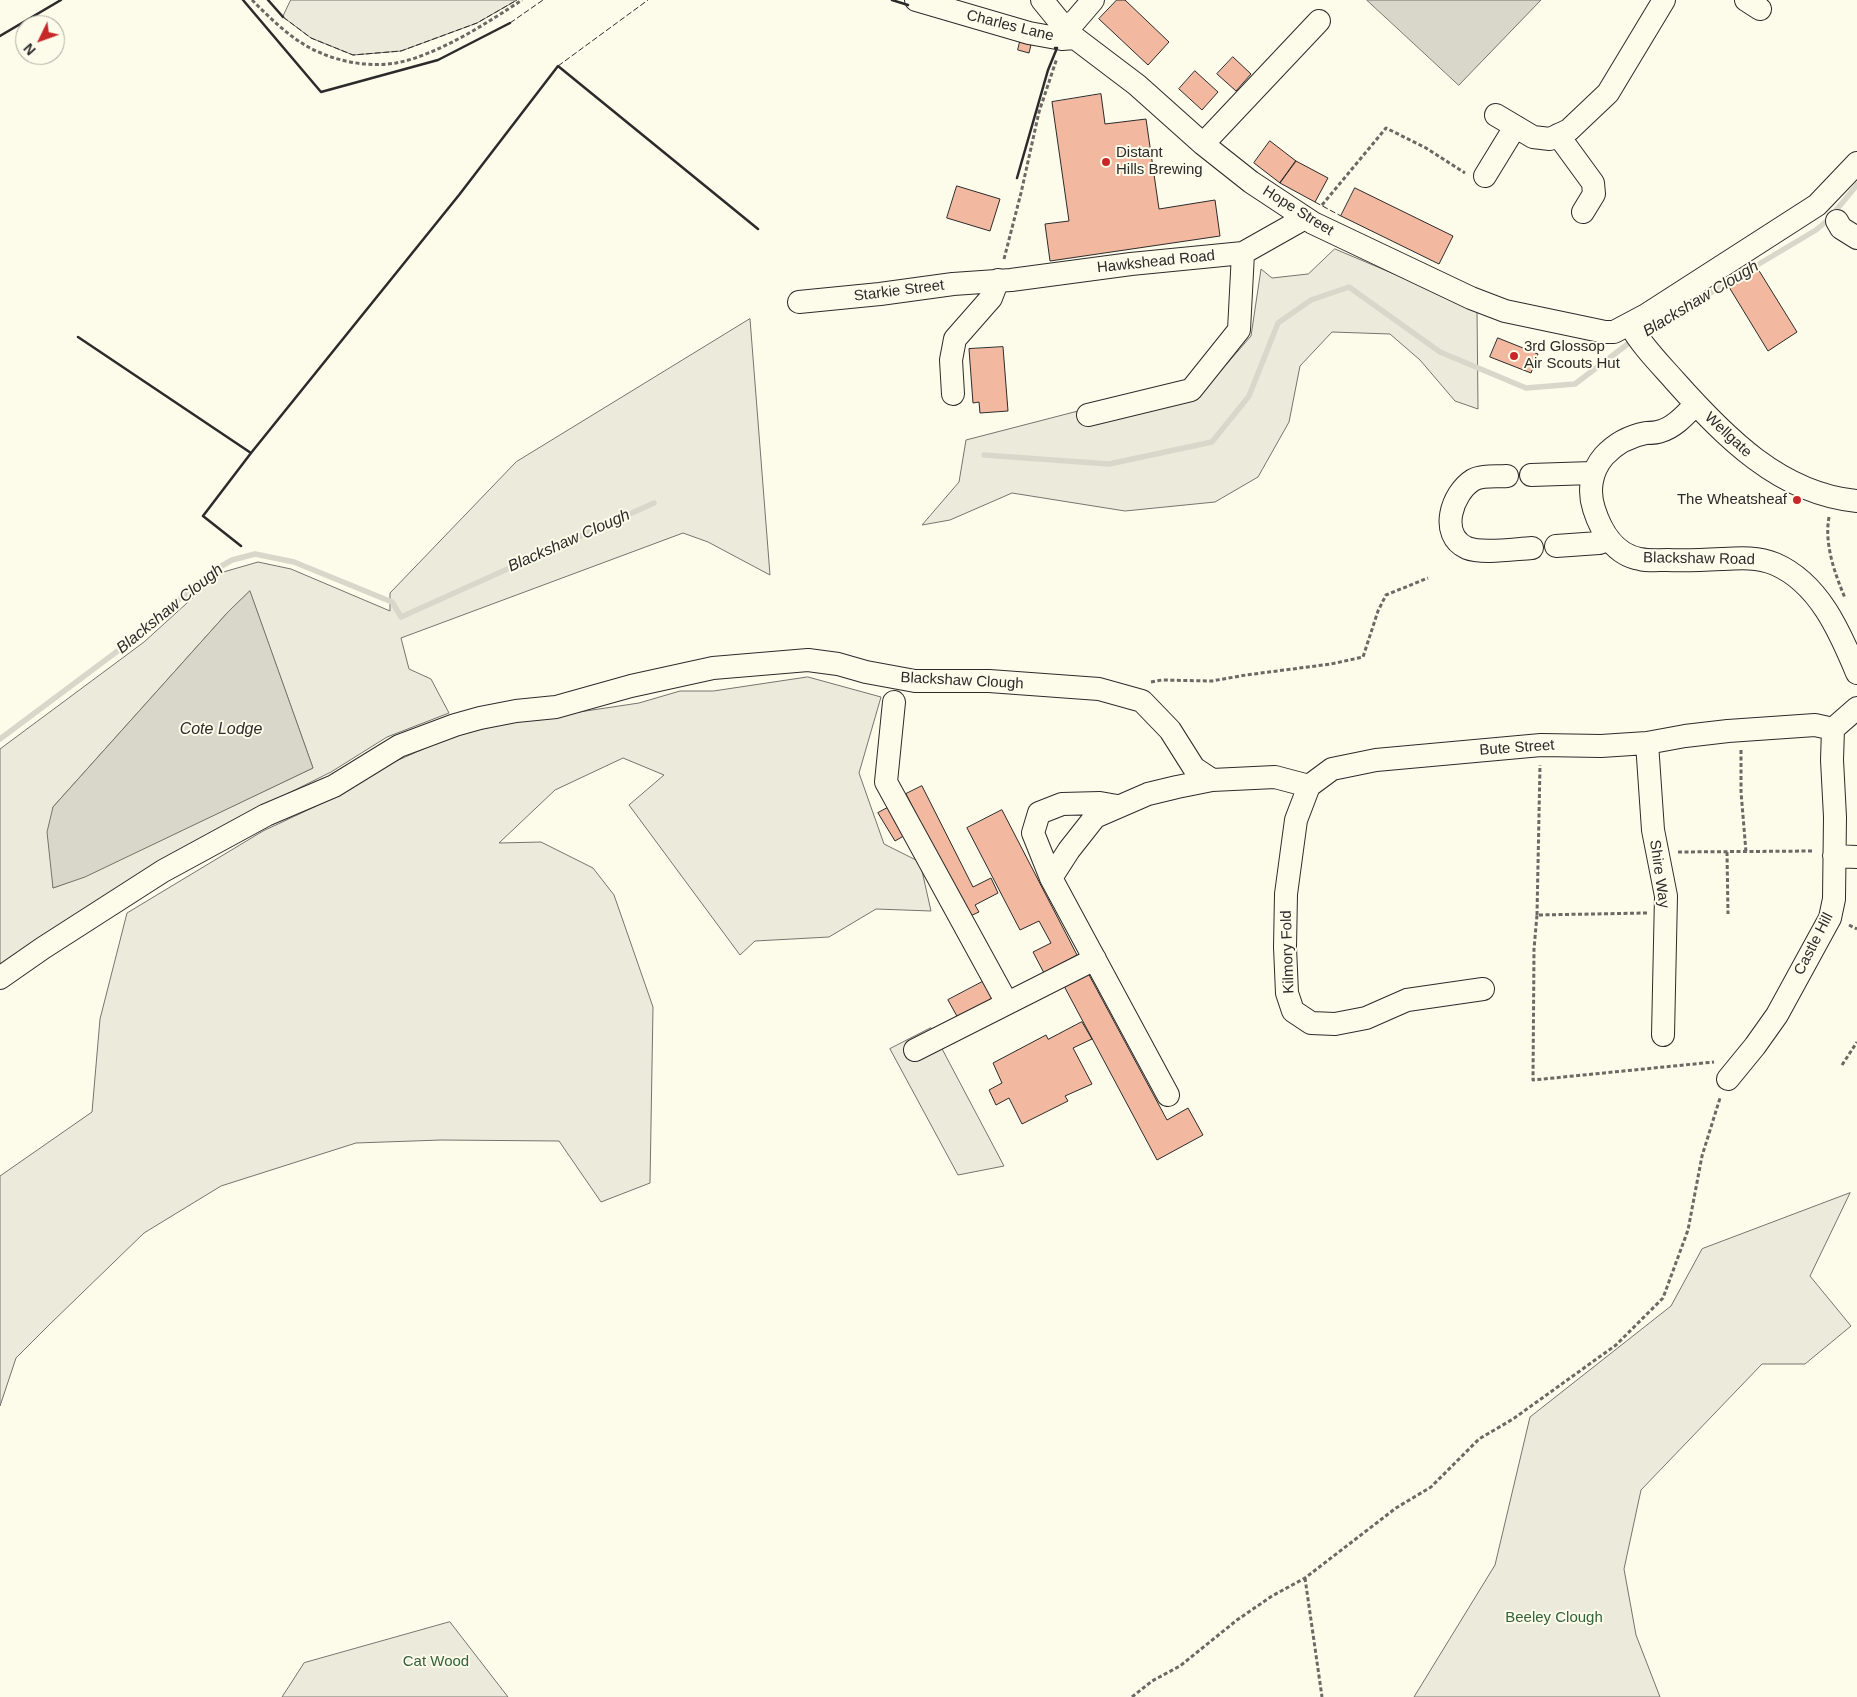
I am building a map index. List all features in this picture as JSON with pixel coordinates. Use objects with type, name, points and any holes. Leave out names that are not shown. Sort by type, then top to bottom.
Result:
[{"type":"street","name":"Charles Lane","points":[[916,0],[1029,33],[1068,34]]},
{"type":"street","name":"Hope Street","points":[[1042,0],[1068,34],[1137,85],[1203,144],[1251,182],[1309,221],[1471,298],[1505,310],[1605,332],[1635,332]]},
{"type":"street","points":[[1068,34],[1075,21],[1093,0]]},
{"type":"street","points":[[1496,116],[1533,137],[1550,139],[1569,130],[1608,93],[1664,0]]},
{"type":"street","points":[[1203,144],[1319,21]]},
{"type":"street","points":[[1490,167],[1515,127]]},
{"type":"street","points":[[1558,135],[1593,183],[1594,194],[1583,212]]},
{"type":"street","points":[[1635,332],[1817,205],[1857,163]]},
{"type":"street","points":[[1837,220],[1841,228],[1857,238]]},
{"type":"street","name":"Hawkshead Road","points":[[998,280],[1243,252],[1309,221]]},
{"type":"street","points":[[1088,415],[1191,390],[1239,330],[1243,252]]},
{"type":"street","points":[[953,394],[951,360],[955,339],[991,298],[998,280]]},
{"type":"street","name":"Starkie Street","points":[[799,302],[998,280]]},
{"type":"street","name":"Wellgate","points":[[1635,332],[1696,404],[1739,447],[1755,460],[1807,488],[1846,499]]},
{"type":"street","points":[[1531,475],[1592,473],[1604,456],[1618,444],[1630,437],[1660,432],[1673,426],[1696,404]]},
{"type":"street","name":"Blackshaw Road","points":[[1592,473],[1593,506],[1599,523],[1608,540],[1623,552],[1639,559],[1686,561],[1752,558],[1776,564],[1798,579],[1821,600],[1837,629],[1857,673]]},
{"type":"street","points":[[1507,476],[1482,477],[1468,484],[1450,513],[1450,526],[1456,540],[1466,548],[1480,550],[1532,548]]},
{"type":"street","points":[[1556,546],[1598,543],[1608,540]]},
{"type":"street","name":"Blackshaw Clough","points":[[0,978],[163,871],[266,815],[334,786],[399,746],[480,718],[516,711],[556,707],[650,681],[713,668],[808,660],[838,664],[866,672],[915,681],[989,680],[1099,689],[1142,701],[1170,730],[1194,768],[1212,780]]},
{"type":"street","points":[[894,702],[886,782],[1007,1004]]},
{"type":"street","points":[[1833,728],[1857,708]]},
{"type":"street","name":"Bute Street","points":[[1309,786],[1332,769],[1376,760],[1541,745],[1602,746],[1647,743],[1685,736],[1740,730],[1815,725],[1833,728]]},
{"type":"street","name":"Castle Hill","points":[[1728,1079],[1777,1015],[1830,918],[1834,899],[1833,728]]},
{"type":"street","name":"Shire Way","points":[[1647,743],[1653,830],[1666,896],[1663,1035]]},
{"type":"street","points":[[1051,878],[1069,850],[1095,817],[1148,794],[1177,786],[1212,780],[1276,777],[1309,786]]},
{"type":"street","name":"Kilmory Fold","points":[[1309,786],[1296,820],[1286,894],[1285,947],[1287,993],[1292,1011],[1311,1023],[1335,1024],[1366,1018],[1407,1000],[1483,990]]},
{"type":"street","points":[[1119,806],[1100,803],[1062,804],[1039,813],[1033,833],[1051,878],[1168,1095]]},
{"type":"street","points":[[1834,854],[1857,857]]},
{"type":"street","points":[[915,1050],[1095,959]]},
{"type":"path","points":[[252,0],[291,35],[321,53],[358,64],[396,63],[424,54],[482,27],[522,0]]},
{"type":"path","points":[[998,280],[1021,193],[1039,112],[1068,34]]},
{"type":"path","points":[[1309,221],[1386,128],[1426,148],[1480,183],[1490,167]]},
{"type":"path","points":[[1846,499],[1830,510],[1828,524],[1829,546],[1835,575],[1846,602]]},
{"type":"path","points":[[1144,683],[1162,680],[1212,681],[1331,664],[1363,657],[1378,611],[1386,595],[1428,578]]},
{"type":"path","points":[[1740,730],[1741,792],[1746,852]]},
{"type":"path","points":[[1541,745],[1537,915],[1534,949],[1533,1080],[1744,1060]]},
{"type":"path","points":[[1657,852],[1834,854]]},
{"type":"path","points":[[1727,852],[1728,914]]},
{"type":"path","points":[[1537,915],[1665,913]]},
{"type":"path","points":[[1842,1066],[1857,1042]]},
{"type":"path","points":[[1132,1697],[1152,1682],[1180,1666],[1272,1596],[1305,1578],[1396,1508],[1431,1487],[1479,1439],[1513,1419],[1616,1345],[1663,1298],[1688,1230],[1702,1156],[1716,1108],[1728,1079]]},
{"type":"path","points":[[1305,1578],[1322,1697]]},
{"type":"green space","points":[[291,0],[517,0],[477,23],[401,51],[353,55],[311,38],[283,17]]},
{"type":"green space","points":[[1335,249],[1477,309],[1478,409],[1455,401],[1420,360],[1390,334],[1332,332],[1300,366],[1289,422],[1258,477],[1215,502],[1125,511],[1012,493],[950,520],[922,525],[959,482],[966,440],[1078,411],[1198,397],[1251,336],[1261,269],[1272,278],[1308,274]]},
{"type":"green space","points":[[750,319],[770,575],[708,542],[683,533],[401,638],[409,669],[431,679],[449,713],[387,737],[331,772],[271,802],[0,965],[0,749],[144,642],[220,573],[258,562],[291,569],[390,611],[390,593],[516,462]],"holes":[[[250,592],[313,768],[85,876],[53,888],[53,807],[228,612]]]},
{"type":"green space","points":[[808,677],[881,697],[859,773],[884,844],[920,862],[931,911],[876,909],[829,937],[755,941],[740,955],[629,805],[664,775],[623,758],[555,790],[499,843],[541,842],[593,868],[614,895],[653,1007],[650,1183],[601,1202],[559,1141],[441,1140],[356,1143],[221,1186],[144,1233],[49,1325],[16,1358],[0,1406],[0,1176],[92,1112],[100,1019],[127,913],[263,831],[344,793],[387,765],[455,735],[519,721],[639,703],[680,691],[713,691]]},
{"type":"green space","name":"Beeley Clough","points":[[1850,1193],[1810,1276],[1851,1326],[1805,1364],[1762,1364],[1641,1490],[1624,1569],[1636,1635],[1660,1697],[1414,1697],[1495,1565],[1530,1417],[1671,1306],[1702,1249]]},
{"type":"green space","name":"Cat Wood","points":[[450,1622],[508,1697],[282,1697],[304,1663]]},
{"type":"shaded area","points":[[931,1028],[1004,1166],[958,1175],[890,1049]]},
{"type":"water","points":[[1367,0],[1541,0],[1459,85]]},
{"type":"water","name":"Cote Lodge","points":[[250,591],[313,768],[85,877],[53,888],[47,832],[53,807],[228,612]]},
{"type":"building","points":[[1117,0],[1125,0],[1169,42],[1148,65],[1099,19]]},
{"type":"building","points":[[1020,42],[1031,45],[1029,53],[1018,50]]},
{"type":"building","points":[[1233,57],[1251,74],[1236,91],[1217,74]]},
{"type":"building","points":[[1195,71],[1218,92],[1202,110],[1179,89]]},
{"type":"building","name":"Distant Hills Brewing","points":[[1101,94],[1105,124],[1146,119],[1159,209],[1215,200],[1220,236],[1050,261],[1045,224],[1069,221],[1052,102]]},
{"type":"building","points":[[1270,141],[1296,161],[1280,183],[1254,163]]},
{"type":"building","points":[[1296,161],[1328,178],[1315,202],[1280,183]]},
{"type":"building","points":[[957,186],[1000,199],[990,231],[947,218]]},
{"type":"building","points":[[1355,188],[1453,236],[1439,264],[1341,216]]},
{"type":"building","points":[[1758,269],[1797,332],[1768,351],[1729,287]]},
{"type":"building","name":"3rd Glossop Air Scouts Hut","points":[[1498,338],[1538,354],[1531,373],[1490,357]]},
{"type":"building","points":[[1003,347],[1008,411],[980,413],[979,402],[973,403],[969,349]]},
{"type":"building","points":[[922,786],[973,887],[991,878],[998,893],[975,905],[979,912],[968,917],[906,794]]},
{"type":"building","points":[[891,806],[907,834],[895,841],[878,813]]},
{"type":"building","points":[[1002,810],[1077,955],[1044,973],[1033,952],[1051,943],[1039,921],[1020,930],[967,828]]},
{"type":"building","points":[[1088,973],[1167,1120],[1188,1108],[1203,1135],[1157,1160],[1064,986]]},
{"type":"building","points":[[986,980],[995,998],[958,1018],[948,1000]]},
{"type":"building","points":[[1082,1022],[1092,1039],[1073,1048],[1092,1084],[1065,1096],[1068,1101],[1022,1124],[1009,1098],[996,1105],[989,1090],[1002,1083],[993,1063],[1046,1035],[1048,1039]]},
{"type":"waterway","name":"Blackshaw Clough","points":[[1640,335],[1816,230],[1828,220],[1857,185]]},
{"type":"waterway","name":"Blackshaw Clough","points":[[984,455],[1109,464],[1212,442],[1249,396],[1278,323],[1311,300],[1349,287],[1440,352],[1526,388],[1575,384],[1633,340]]},
{"type":"waterway","name":"Blackshaw Clough","points":[[0,739],[135,638],[211,572],[232,560],[255,554],[294,562],[392,602],[401,617],[654,503]]},
{"type":"fence","points":[[283,17],[311,38],[353,55],[401,51],[477,23],[517,0]]},
{"type":"fence","points":[[510,23],[543,0]]},
{"type":"fence","points":[[558,66],[648,0]]},
{"type":"fence","points":[[1315,202],[1341,216]]},
{"type":"wall","points":[[0,36],[61,0]]},
{"type":"wall","points":[[243,0],[321,92],[438,60],[510,23]]},
{"type":"wall","points":[[268,0],[283,17]]},
{"type":"wall","points":[[892,0],[908,5]]},
{"type":"wall","points":[[1017,178],[1048,70],[1057,48],[1055,48]]},
{"type":"wall","points":[[251,453],[459,195],[558,66],[758,229]]},
{"type":"wall","points":[[78,337],[251,453],[203,516],[241,546]]},
{"type":"place","name":"Distant Hills Brewing","points":[[1106,162]]},
{"type":"place","name":"3rd Glossop Air Scouts Hut","points":[[1514,356]]},
{"type":"place","name":"The Wheatsheaf","points":[[1797,500]]}]
